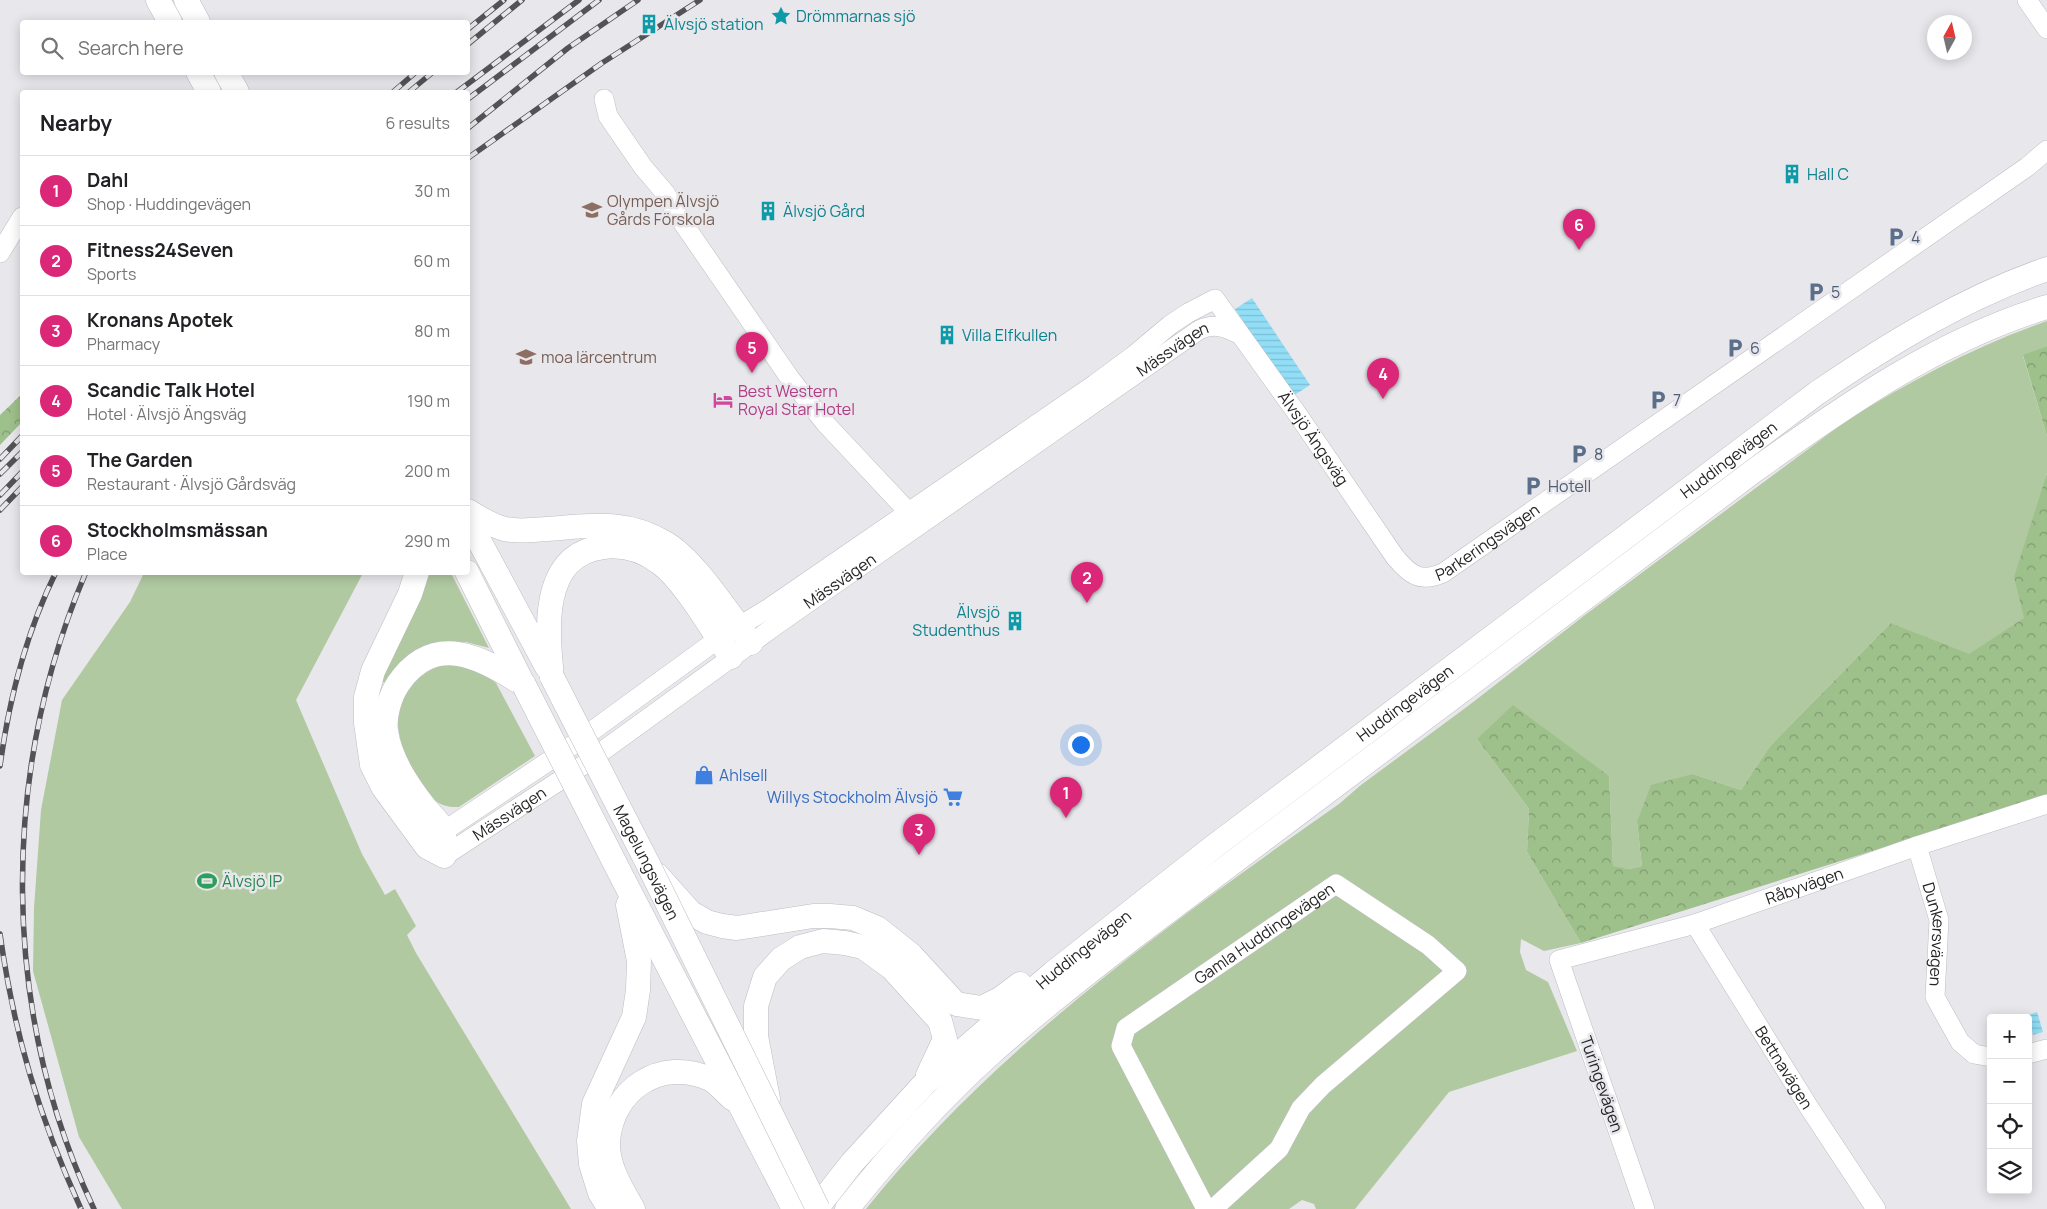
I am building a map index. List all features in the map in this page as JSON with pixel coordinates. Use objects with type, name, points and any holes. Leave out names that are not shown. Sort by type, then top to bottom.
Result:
[{"type":"main road","points":[[158,0],[169,20]]},
{"type":"main road","points":[[186,0],[197,20]]},
{"type":"main road","points":[[200,75],[208,90]]},
{"type":"main road","points":[[228,75],[236,90]]},
{"type":"main road","name":"Huddingevägen","points":[[817,1209],[852,1163],[925,1083],[1054,973],[1212,848],[1817,393],[1863,361],[1924,324],[1977,296],[2047,269]]},
{"type":"main road","name":"Huddingevägen","points":[[847,1209],[873,1176],[930,1114],[988,1056],[1062,993],[1194,891],[1747,476],[1826,420],[1876,386],[1934,354],[1982,331],[2047,307]]},
{"type":"main road","points":[[470,512],[492,524],[522,531],[601,525],[639,530],[667,543],[687,561],[745,635]]},
{"type":"main road","name":"Magelungsvägen","points":[[470,524],[552,677],[648,864],[817,1209]]},
{"type":"main road","points":[[552,677],[548,642],[549,616],[555,586],[562,572],[585,552],[615,545],[634,548],[662,564],[680,582],[725,648]]},
{"type":"main road","points":[[416,575],[410,594],[373,671],[366,697],[366,722],[372,765],[384,787],[435,851],[444,831],[422,804],[396,765],[386,730],[388,710],[394,690],[404,675],[419,661],[436,654],[449,653],[484,660],[524,685]]},
{"type":"main road","name":"Magelungsvägen","points":[[469,575],[794,1209]]},
{"type":"main road","points":[[648,864],[691,913],[707,922],[737,928],[813,916],[853,918],[877,928],[911,954],[956,1004],[982,1008],[1000,999],[1181,859],[1212,848]]},
{"type":"main road","points":[[623,878],[639,961],[638,990],[634,1017],[594,1104],[599,1142],[610,1161],[616,1180],[633,1209]]},
{"type":"main road","points":[[772,1118],[756,1036],[756,1006],[765,977],[781,958],[800,947],[823,941],[862,947],[892,968],[940,1021],[945,1039],[925,1083]]},
{"type":"main road","points":[[610,1209],[600,1192],[591,1164],[599,1142],[628,1092],[652,1076],[675,1072],[693,1073],[712,1080],[740,1105]]},
{"type":"street","points":[[2027,0],[2047,29]]},
{"type":"street","points":[[604,99],[608,116],[624,136],[633,154],[666,194],[676,213],[788,377],[825,423],[914,518]]},
{"type":"street","name":"Parkeringsvägen","points":[[1414,575],[1423,579],[1443,574],[2028,167],[2047,150]]},
{"type":"street","points":[[0,253],[20,220]]},
{"type":"street","name":"Mässvägen","points":[[914,518],[1133,356],[1170,325],[1188,313],[1215,300]]},
{"type":"street","name":"Älvsjö Ängsväg","points":[[1215,300],[1395,557],[1404,568],[1414,575]]},
{"type":"street","name":"Mässvägen","points":[[444,831],[570,746],[745,635],[914,518],[1199,330],[1208,325],[1239,334]]},
{"type":"street","name":"Mässvägen","points":[[435,851],[582,766],[725,648]]},
{"type":"street","name":"Råbyvägen","points":[[1558,960],[1695,924],[1917,846],[2047,804]]},
{"type":"street","name":"Dunkersvägen","points":[[1917,846],[1939,920],[1935,997],[1960,1042],[1974,1054],[1987,1056]]},
{"type":"street","name":"Gamla Huddingevägen","points":[[1206,1209],[1120,1046],[1126,1028],[1336,884],[1428,945],[1457,971],[1323,1085],[1301,1108],[1279,1149],[1213,1209]]},
{"type":"street","name":"Bettnavägen","points":[[1695,924],[1810,1109],[1876,1209]]},
{"type":"street","name":"Turingevägen","points":[[1558,960],[1645,1209]]},
{"type":"street","points":[[2032,1053],[2047,1050]]},
{"type":"green space","points":[[2047,321],[2047,346],[2023,356],[2047,436],[2047,473],[2036,512],[2025,618],[1969,655],[1891,623],[1770,746],[1741,790],[1693,774],[1637,822],[1642,866],[1629,869],[1613,867],[1609,776],[1477,739],[1529,809],[1527,852],[1581,943],[1544,951],[1521,939],[1520,952],[1526,970],[1548,982],[1577,1051],[1449,1092],[1355,1209],[1316,1209],[1314,1204],[1302,1200],[1289,1209],[866,1209],[917,1150],[971,1094],[1028,1041],[1149,942],[1339,804],[1361,785],[1468,706],[1585,615],[1846,421],[1944,365],[1994,342]]},
{"type":"green space","points":[[2047,346],[2047,436],[2023,355]]},
{"type":"green space","points":[[20,396],[20,424],[0,445],[0,415]]},
{"type":"green space","points":[[2047,473],[2047,796],[1581,943],[1527,852],[1529,809],[1477,739],[1513,705],[1609,776],[1613,866],[1629,869],[1642,866],[1637,822],[1651,785],[1693,774],[1741,790],[1770,746],[1891,623],[1969,654],[2024,618],[2014,577]]},
{"type":"green space","name":"Älvsjö IP","points":[[143,575],[362,575],[296,700],[362,854],[385,895],[395,889],[416,926],[407,935],[416,953],[571,1209],[122,1209],[79,1137],[33,971],[34,908],[41,810],[62,700],[130,602]]},
{"type":"green space","points":[[427,575],[452,575],[489,648],[466,642],[438,644],[415,650],[398,664],[388,684],[381,681]]},
{"type":"green space","points":[[444,664],[463,665],[479,670],[496,683],[535,756],[459,807],[451,807],[434,800],[409,762],[398,728],[398,712],[403,698],[412,685],[425,673]]},
{"type":"water","points":[[1252,298],[1310,385],[1293,396],[1235,309]]},
{"type":"water","points":[[2037,1012],[2043,1032],[2033,1035],[2031,1014]]},
{"type":"railway","points":[[470,27],[504,0]]},
{"type":"railway","points":[[470,42],[522,0]]},
{"type":"railway","points":[[460,90],[579,0]]},
{"type":"railway","points":[[470,97],[599,0]]},
{"type":"railway","points":[[470,126],[568,48],[638,0]]},
{"type":"railway","points":[[470,157],[602,63],[700,0]]},
{"type":"railway","points":[[395,90],[413,75]]},
{"type":"railway","points":[[411,90],[429,75]]},
{"type":"railway","points":[[0,459],[20,438]]},
{"type":"railway","points":[[0,474],[20,454]]},
{"type":"railway","points":[[0,495],[20,474]]},
{"type":"railway","points":[[0,510],[20,489]]},
{"type":"railway","points":[[0,766],[8,716],[20,667],[45,595],[55,575]]},
{"type":"railway","points":[[85,575],[58,649],[38,729],[26,810],[22,892],[27,973],[41,1054],[63,1133],[94,1209]]},
{"type":"railway","points":[[0,934],[13,1006],[30,1074],[53,1141],[81,1209]]},
{"type":"place","name":"Drömmarnas sjö","points":[[781,16]]},
{"type":"place","name":"Älvsjö station","points":[[649,24]]},
{"type":"place","name":"Hall C","points":[[1792,174]]},
{"type":"place","name":"Olympen Älvsjö Gårds Förskola","points":[[592,210]]},
{"type":"place","name":"Älvsjö Gård","points":[[768,211]]},
{"type":"place","name":"4","points":[[1896,237]]},
{"type":"place","name":"Stockholmsmässan","points":[[1579,250]]},
{"type":"place","name":"5","points":[[1816,292]]},
{"type":"place","name":"Villa Elfkullen","points":[[947,335]]},
{"type":"place","name":"6","points":[[1735,348]]},
{"type":"place","name":"moa lärcentrum","points":[[526,357]]},
{"type":"place","name":"The Garden","points":[[752,373]]},
{"type":"place","name":"Scandic Talk Hotel","points":[[1383,399]]},
{"type":"place","name":"Best Western Royal Star Hotel","points":[[723,400]]},
{"type":"place","name":"7","points":[[1658,400]]},
{"type":"place","name":"8","points":[[1579,454]]},
{"type":"place","name":"Hotell","points":[[1533,486]]},
{"type":"place","name":"Fitness24Seven","points":[[1087,603]]},
{"type":"place","name":"Älvsjö Studenthus","points":[[1015,621]]},
{"type":"place","name":"Ahlsell","points":[[704,775]]},
{"type":"place","name":"Willys Stockholm Älvsjö","points":[[953,797]]},
{"type":"place","name":"Dahl","points":[[1066,818]]},
{"type":"place","name":"Kronans Apotek","points":[[919,855]]},
{"type":"place","name":"Älvsjö IP","points":[[207,881]]}]
